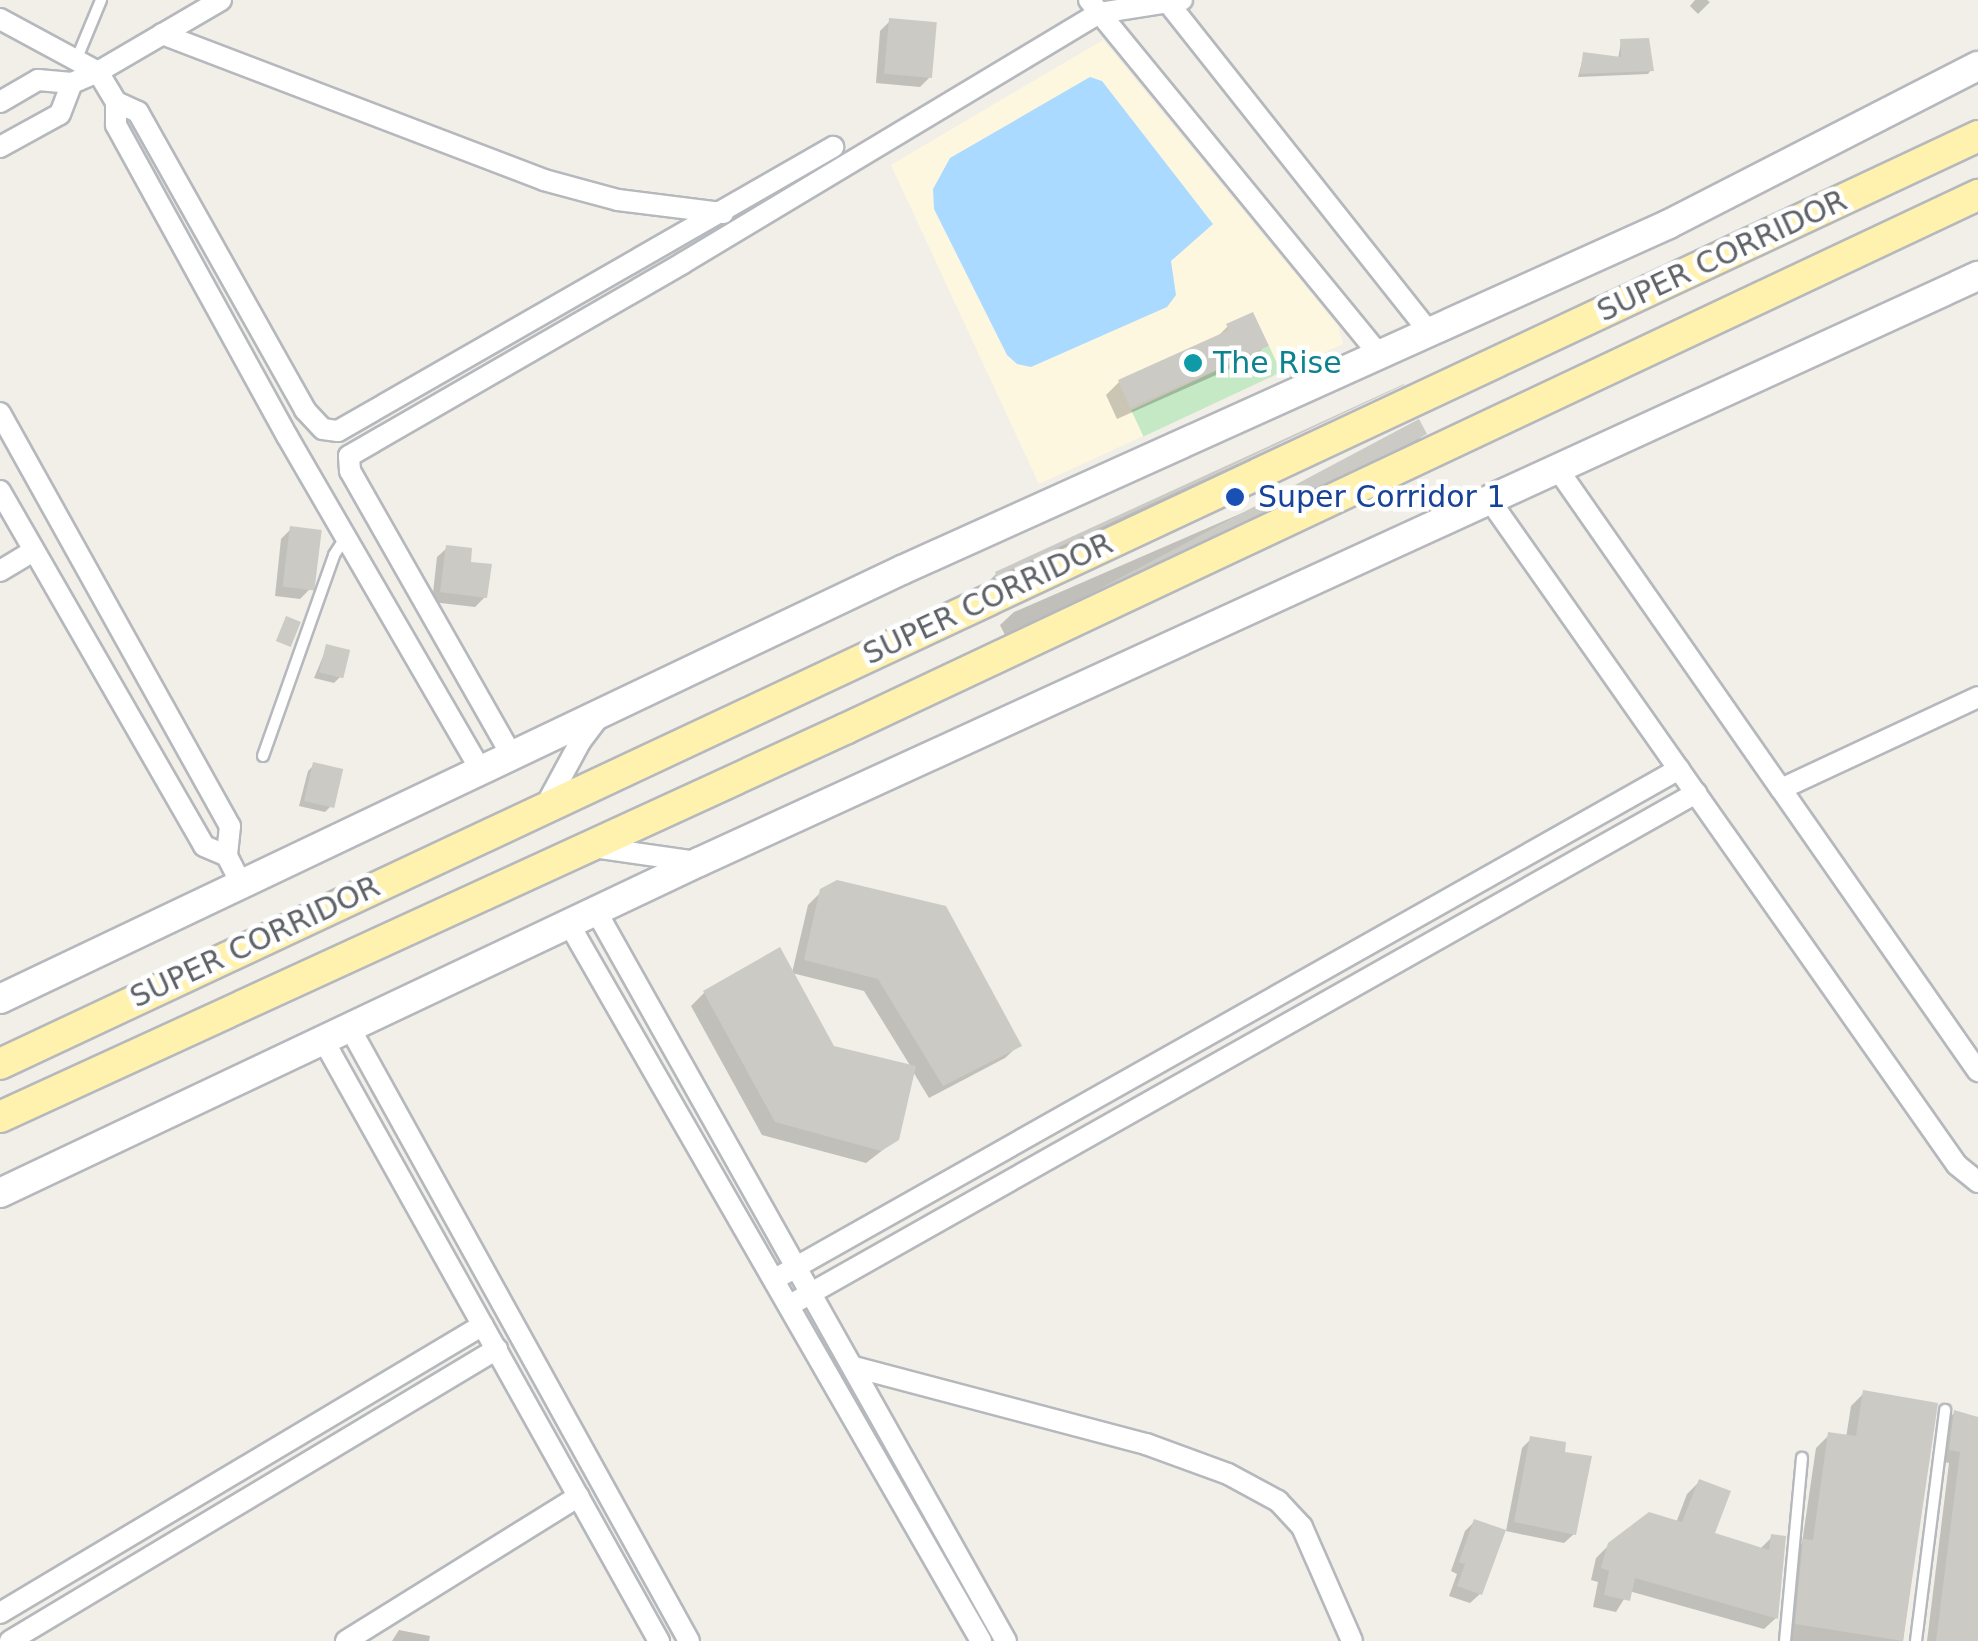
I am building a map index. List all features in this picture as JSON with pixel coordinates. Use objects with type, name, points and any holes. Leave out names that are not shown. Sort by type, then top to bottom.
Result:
[{"type":"main road","name":"SUPER CORRIDOR","points":[[0,1064],[1978,136]]},
{"type":"main road","name":"SUPER CORRIDOR","points":[[0,1117],[590,847],[1978,195]]},
{"type":"street","points":[[0,102],[38,80],[72,83],[98,72],[220,0]]},
{"type":"street","points":[[512,756],[350,471],[349,456],[684,263],[1094,6],[1173,2],[1428,329]]},
{"type":"street","points":[[1094,6],[1377,352]]},
{"type":"street","points":[[0,20],[98,72],[116,102],[116,125],[346,538],[481,770]]},
{"type":"street","points":[[162,34],[544,180],[618,200],[723,213]]},
{"type":"street","points":[[0,998],[602,714],[1311,370],[1377,352],[1669,224],[1978,66]]},
{"type":"street","points":[[0,147],[60,114],[72,83]]},
{"type":"street","points":[[116,102],[138,112],[305,410],[323,430],[338,432],[360,423],[833,147]]},
{"type":"street","points":[[0,1193],[326,1042],[699,862],[1560,471],[1978,276]]},
{"type":"street","points":[[0,413],[230,826],[227,856],[241,884]]},
{"type":"street","points":[[1560,471],[1978,1071]]},
{"type":"street","points":[[0,491],[7,520],[33,551],[204,846],[227,856]]},
{"type":"street","points":[[1491,502],[1957,1165],[1978,1182]]},
{"type":"street","points":[[0,571],[33,551]]},
{"type":"street","points":[[1781,788],[1978,697]]},
{"type":"street","points":[[546,805],[580,742],[602,714]]},
{"type":"street","points":[[775,1279],[1679,769]]},
{"type":"street","points":[[790,1306],[1696,793]]},
{"type":"street","points":[[590,847],[699,862]]},
{"type":"street","points":[[596,911],[1006,1641]]},
{"type":"street","points":[[569,924],[981,1641]]},
{"type":"street","points":[[351,1030],[689,1641]]},
{"type":"street","points":[[326,1042],[659,1641]]},
{"type":"street","points":[[0,1613],[484,1325]]},
{"type":"street","points":[[10,1641],[497,1349]]},
{"type":"street","points":[[854,1368],[1146,1444],[1228,1474],[1278,1501],[1302,1527],[1352,1641]]},
{"type":"street","points":[[346,1641],[579,1496]]},
{"type":"lane","points":[[77,58],[101,0]]},
{"type":"lane","points":[[262,756],[334,554],[346,538]]},
{"type":"lane","points":[[1916,1641],[1945,1410]]},
{"type":"lane","points":[[1785,1641],[1802,1458]]},
{"type":"shaded area","points":[[1103,40],[1338,326],[1343,344],[1039,484],[891,165]]},
{"type":"green space","points":[[1269,346],[1281,372],[1143,437],[1131,410]]},
{"type":"water","points":[[1090,77],[1102,81],[1213,224],[1171,261],[1176,295],[1167,307],[1031,367],[1017,364],[1007,355],[934,209],[933,189],[950,158]]},
{"type":"building","points":[[889,18],[937,22],[932,78],[884,74]]},
{"type":"building","points":[[1649,38],[1654,71],[1580,74],[1583,52],[1621,57],[1620,39]]},
{"type":"building","name":"The Rise","points":[[1253,312],[1269,346],[1130,408],[1118,380],[1229,330],[1226,324]]},
{"type":"building","points":[[1404,384],[997,576],[995,572]]},
{"type":"building","points":[[1419,419],[1427,434],[1030,645],[1022,630]]},
{"type":"building","points":[[290,526],[322,530],[314,590],[283,587]]},
{"type":"building","points":[[446,545],[472,548],[471,562],[492,564],[487,598],[440,592]]},
{"type":"building","points":[[286,616],[301,622],[291,647],[276,641]]},
{"type":"building","points":[[326,644],[350,650],[343,678],[319,672]]},
{"type":"building","points":[[313,762],[343,769],[334,808],[304,801]]},
{"type":"building","points":[[837,880],[946,906],[1022,1046],[943,1086],[878,979],[804,960],[820,889]]},
{"type":"building","points":[[780,947],[834,1046],[916,1066],[899,1140],[881,1151],[775,1122],[703,991]]},
{"type":"building","points":[[1863,1390],[1938,1403],[1903,1641],[1795,1624],[1803,1539],[1813,1540],[1828,1432],[1856,1436]]},
{"type":"building","points":[[1954,1410],[1978,1417],[1978,1641],[1936,1641],[1960,1452],[1949,1450]]},
{"type":"building","points":[[1530,1436],[1566,1442],[1565,1452],[1592,1456],[1576,1535],[1514,1522]]},
{"type":"building","points":[[1699,1479],[1731,1491],[1715,1533],[1769,1550],[1771,1534],[1786,1536],[1778,1619],[1635,1578],[1630,1601],[1604,1595],[1609,1571],[1601,1568],[1608,1543],[1649,1512],[1682,1522]]},
{"type":"building","points":[[1474,1519],[1506,1530],[1482,1595],[1457,1586],[1465,1564],[1459,1562]]},
{"type":"place","name":"The Rise","points":[[1193,363]]},
{"type":"place","name":"Super Corridor 1","points":[[1235,497]]}]
